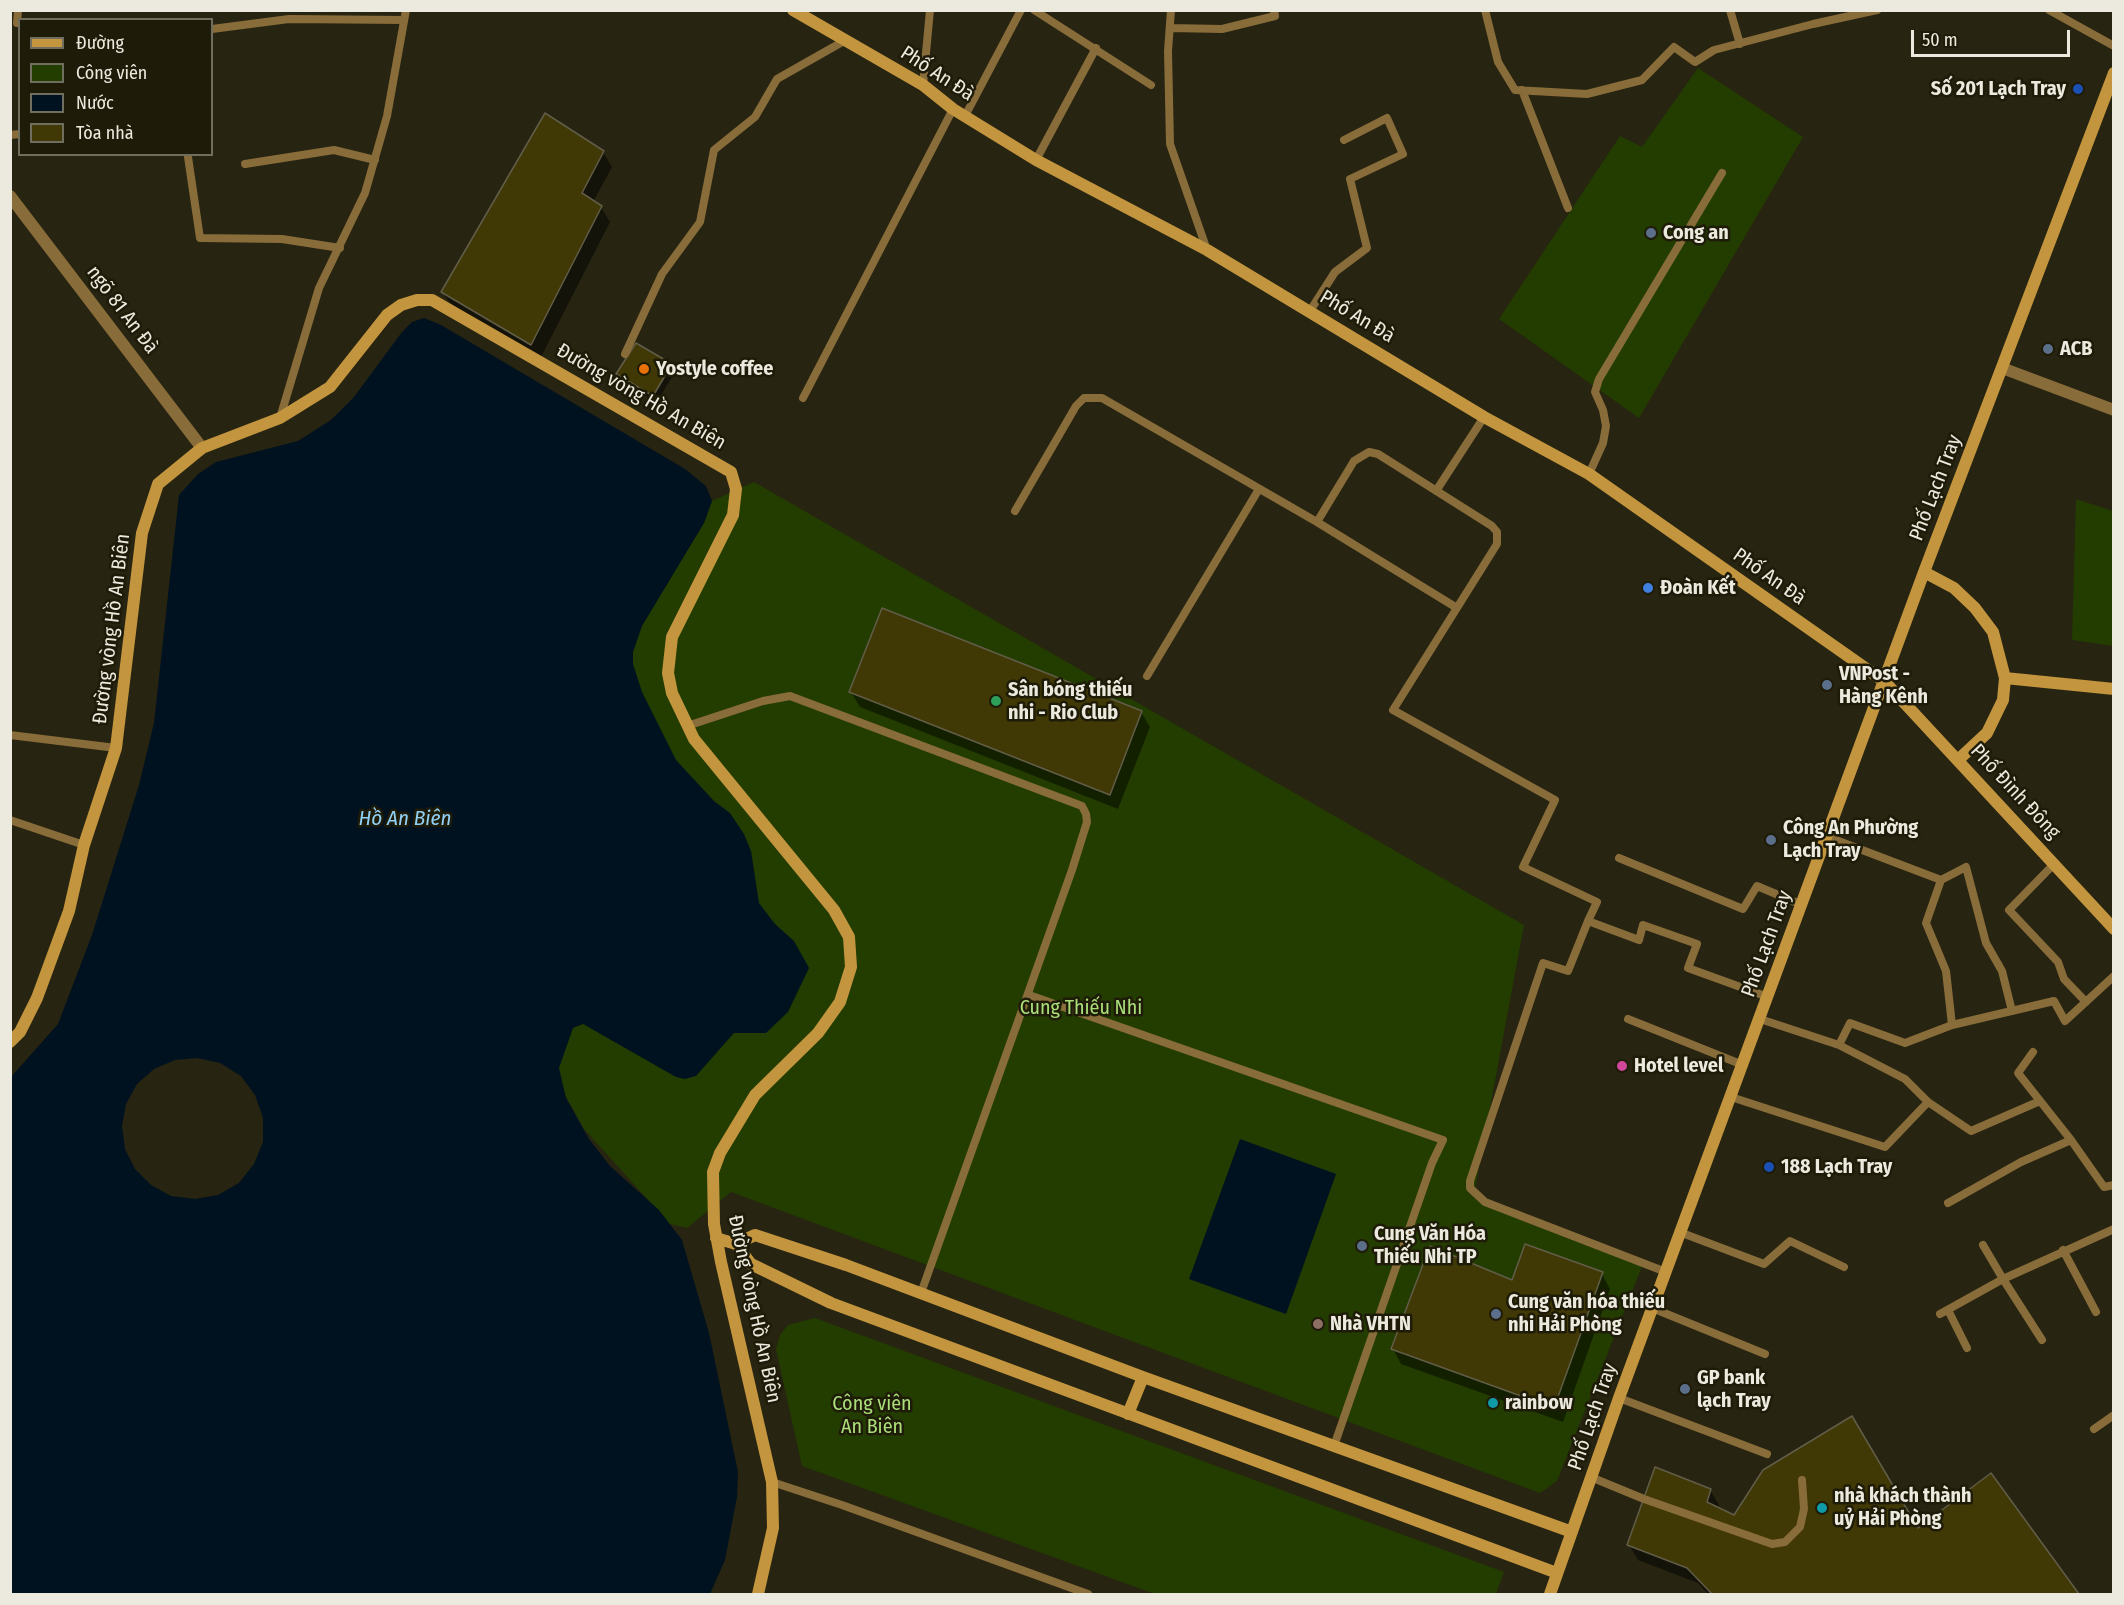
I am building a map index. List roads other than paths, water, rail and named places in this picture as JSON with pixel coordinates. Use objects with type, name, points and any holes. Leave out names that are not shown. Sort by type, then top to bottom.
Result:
[{"type":"street","name":"Phố An Đà","points":[[793,10],[923,85],[953,109],[1036,160],[1206,250],[1484,417],[1589,474],[1885,682]]},
{"type":"street","name":"Phố Lạch Tray","points":[[1550,1594],[1593,1478],[1619,1398],[1682,1233],[1924,572],[2114,73]]},
{"type":"street","name":"ngõ 81 An Đà","points":[[10,196],[202,448]]},
{"type":"street","name":"Đường vòng Hồ An Biên","points":[[10,1042],[20,1032],[37,998],[69,911],[84,845],[116,748],[142,533],[158,484],[202,448],[280,418],[330,387],[387,315],[401,305],[417,300],[432,300],[730,472],[736,489],[733,515],[672,638],[668,673],[672,693],[694,739],[834,910],[849,937],[850,957],[850,967],[840,1002],[818,1033],[755,1095],[720,1153],[713,1172],[716,1238],[772,1482],[773,1528],[758,1594]]},
{"type":"street","points":[[2002,368],[2114,410]]},
{"type":"street","points":[[1924,572],[1954,588],[1975,608],[1993,632],[2005,678],[2003,700],[1987,733],[1958,760]]},
{"type":"street","points":[[2005,678],[2114,689]]},
{"type":"street","name":"Phố Đình Đông","points":[[1885,682],[2114,929]]},
{"type":"street","points":[[736,1244],[755,1235],[846,1265],[1143,1377],[1572,1532]]},
{"type":"street","points":[[716,1238],[736,1244],[752,1264],[831,1303],[1557,1573]]},
{"type":"street","points":[[1128,1414],[1143,1377]]},
{"type":"lane","points":[[923,85],[930,10]]},
{"type":"lane","points":[[965,116],[1021,10]]},
{"type":"lane","points":[[1034,10],[1151,85]]},
{"type":"lane","points":[[1171,10],[1170,144],[1206,250]]},
{"type":"lane","points":[[1170,28],[1222,29],[1275,16],[1274,10]]},
{"type":"lane","points":[[1485,10],[1498,62],[1515,90],[1587,94],[1642,80],[1674,47],[1695,62],[1714,51],[1813,24],[1877,10]]},
{"type":"lane","points":[[1730,10],[1740,44]]},
{"type":"lane","points":[[2049,10],[2114,46]]},
{"type":"lane","points":[[213,29],[289,19],[405,15],[387,116],[365,193],[319,288],[280,418]]},
{"type":"lane","points":[[626,354],[662,274],[700,222],[714,150],[755,117],[777,79],[844,41]]},
{"type":"lane","points":[[1036,160],[1096,48]]},
{"type":"lane","points":[[1522,90],[1568,208]]},
{"type":"lane","points":[[803,398],[953,109]]},
{"type":"lane","points":[[1310,311],[1335,272],[1366,248],[1350,179],[1403,154],[1387,118],[1344,140]]},
{"type":"lane","points":[[245,164],[334,150],[375,160]]},
{"type":"lane","points":[[188,157],[200,238],[282,239],[340,248]]},
{"type":"lane","points":[[1589,474],[1603,443],[1606,426],[1603,410],[1595,392],[1599,379],[1722,173]]},
{"type":"lane","points":[[1015,511],[1076,406],[1084,398],[1102,398],[1317,522],[1456,608]]},
{"type":"lane","points":[[1436,491],[1484,417]]},
{"type":"lane","points":[[1317,522],[1354,461],[1369,452],[1378,454],[1492,526],[1498,538],[1393,710],[1555,800],[1523,867],[1597,902],[1568,971],[1543,963],[1470,1181],[1470,1188],[1485,1202],[1666,1272]]},
{"type":"lane","points":[[1147,676],[1258,489]]},
{"type":"lane","points":[[687,726],[763,701],[790,696],[1082,806],[1087,822],[1082,839],[1029,995],[921,1293]]},
{"type":"lane","points":[[10,735],[116,748]]},
{"type":"lane","points":[[10,820],[84,845]]},
{"type":"lane","points":[[1828,837],[1941,880]]},
{"type":"lane","points":[[1619,858],[1743,909],[1757,886],[1802,905]]},
{"type":"lane","points":[[2055,863],[2009,910],[2058,963],[2064,979],[2086,1002]]},
{"type":"lane","points":[[1952,1025],[1946,971],[1926,923],[1941,880],[1966,867],[1986,943],[2002,971],[2012,1011]]},
{"type":"lane","points":[[1588,921],[1639,940],[1643,925],[1697,944],[1688,968],[1768,997]]},
{"type":"lane","points":[[1839,1045],[1850,1023],[1905,1043],[1952,1025],[2054,1001],[2065,1021],[2114,976]]},
{"type":"lane","points":[[1029,995],[1443,1140],[1432,1163],[1334,1446]]},
{"type":"lane","points":[[1628,1019],[1743,1065]]},
{"type":"lane","points":[[1760,1019],[1839,1045],[1905,1079],[1928,1102],[1971,1131],[2040,1101]]},
{"type":"lane","points":[[2033,1052],[2018,1073],[2071,1140],[2104,1187],[2114,1185]]},
{"type":"lane","points":[[1731,1097],[1885,1147],[1928,1102]]},
{"type":"lane","points":[[1948,1203],[2020,1162],[2071,1140]]},
{"type":"lane","points":[[1967,1348],[1944,1312],[2062,1250],[2114,1229]]},
{"type":"lane","points":[[1682,1233],[1764,1264],[1790,1241],[1844,1267]]},
{"type":"lane","points":[[1983,1245],[2043,1340]]},
{"type":"lane","points":[[2062,1250],[2096,1312]]},
{"type":"lane","points":[[1652,1308],[1765,1354]]},
{"type":"lane","points":[[1619,1398],[1767,1454]]},
{"type":"lane","points":[[2094,1429],[2114,1415]]},
{"type":"lane","points":[[1593,1478],[1644,1499],[1772,1544],[1785,1542],[1800,1527],[1804,1509],[1802,1480]]},
{"type":"lane","points":[[772,1482],[1088,1594]]},
{"type":"water","name":"Hồ An Biên","points":[[424,318],[441,325],[685,469],[706,486],[712,501],[704,523],[642,626],[633,652],[633,664],[642,692],[676,760],[714,801],[730,813],[744,834],[751,851],[759,903],[775,924],[794,941],[809,968],[788,1012],[766,1033],[734,1033],[696,1076],[685,1079],[676,1077],[583,1024],[573,1028],[559,1068],[566,1098],[589,1139],[610,1166],[659,1210],[682,1240],[709,1333],[738,1472],[737,1497],[725,1560],[710,1594],[11,1594],[11,1077],[58,1024],[92,935],[139,785],[154,723],[179,495],[198,474],[216,462],[298,441],[331,420],[354,397],[412,322]],"holes":[[[197,1058],[220,1063],[241,1076],[255,1095],[263,1118],[263,1142],[254,1164],[239,1183],[218,1195],[195,1199],[171,1196],[151,1185],[135,1169],[125,1149],[122,1126],[126,1104],[137,1084],[154,1069],[175,1060]]]},
{"type":"water","points":[[1240,1139],[1336,1174],[1286,1314],[1189,1279]]},
{"type":"place","name":"Số 201 Lạch Tray","points":[[2078,89]]},
{"type":"place","name":"Cong an","points":[[1651,233]]},
{"type":"place","name":"ACB","points":[[2048,349]]},
{"type":"place","name":"Yostyle coffee","points":[[644,369]]},
{"type":"place","name":"Đoàn Kết","points":[[1648,588]]},
{"type":"place","name":"VNPost - Hàng Kênh","points":[[1827,685]]},
{"type":"place","name":"Sân bóng thiếu nhi - Rio Club","points":[[996,701]]},
{"type":"place","name":"Công An Phường Lạch Tray","points":[[1771,840]]},
{"type":"place","name":"Hotel level","points":[[1622,1066]]},
{"type":"place","name":"188 Lạch Tray","points":[[1769,1167]]},
{"type":"place","name":"Cung Văn Hóa Thiếu Nhi TP","points":[[1362,1246]]},
{"type":"place","name":"Cung văn hóa thiếu nhi Hải Phòng","points":[[1496,1314]]},
{"type":"place","name":"Nhà VHTN","points":[[1318,1324]]},
{"type":"place","name":"GP bank lạch Tray","points":[[1685,1389]]},
{"type":"place","name":"rainbow","points":[[1493,1403]]},
{"type":"place","name":"nhà khách thành uỷ Hải Phòng","points":[[1822,1508]]},
{"type":"park label","name":"Cung Thiếu Nhi","points":[[1081,1008]]},
{"type":"park label","name":"Công viên An Biên","points":[[872,1416]]}]
